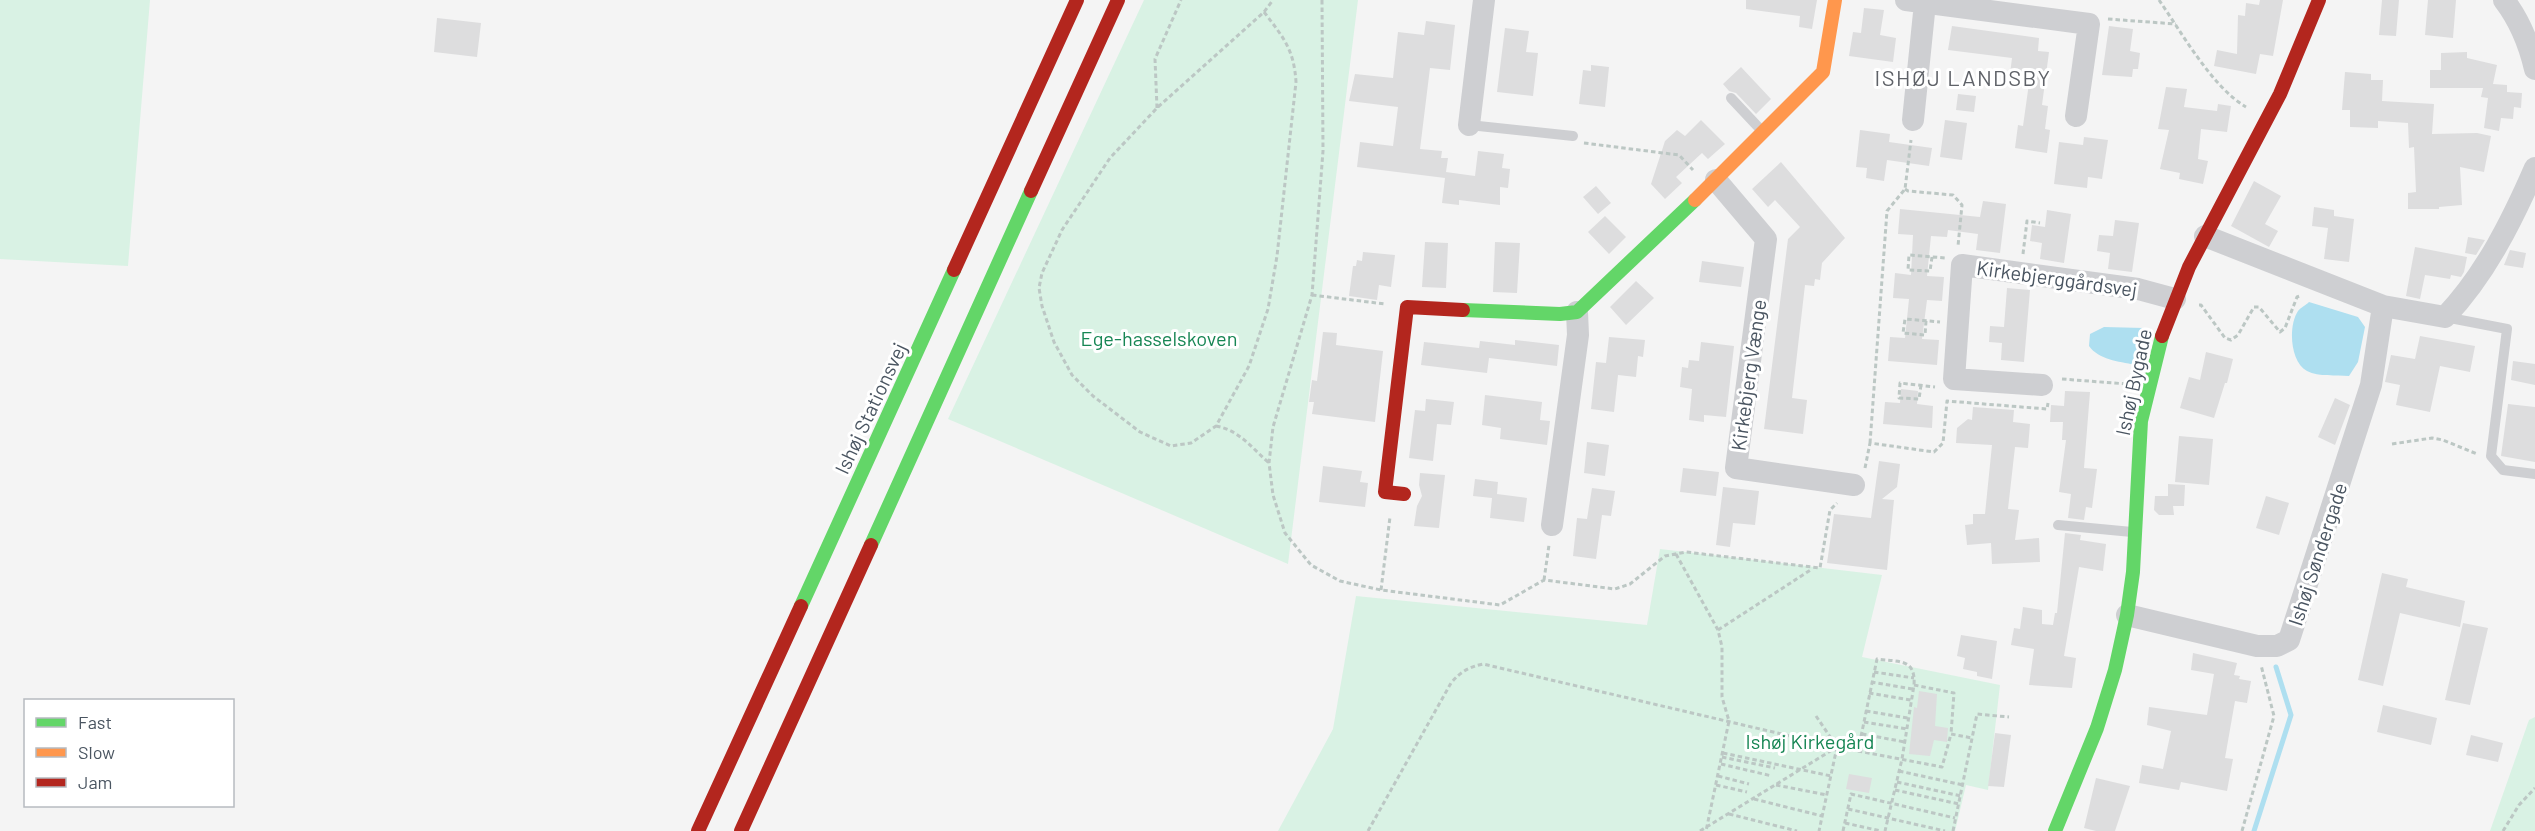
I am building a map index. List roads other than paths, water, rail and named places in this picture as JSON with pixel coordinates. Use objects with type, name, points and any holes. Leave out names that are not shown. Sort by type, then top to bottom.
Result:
[{"type":"main road","name":"Ishøj Stationsvej","points":[[698,831],[1077,0]]},
{"type":"main road","points":[[741,831],[1118,0]]},
{"type":"main road","points":[[1404,494],[1385,492],[1407,307],[1560,314],[1577,312],[1711,184],[1823,72],[1835,0]]},
{"type":"main road","name":"Ishøj Bygade","points":[[2055,831],[2097,728],[2115,670],[2127,615],[2135,532],[2141,421],[2158,346],[2175,298],[2205,236],[2268,119],[2319,0]]},
{"type":"street","points":[[1469,125],[1484,0]]},
{"type":"street","points":[[2504,0],[2514,13],[2530,45],[2535,69]]},
{"type":"street","points":[[1913,120],[1916,1],[2089,24],[2076,116]]},
{"type":"street","points":[[2205,236],[2383,306],[2445,317],[2465,297],[2476,280],[2521,200],[2535,168]]},
{"type":"street","name":"Kirkebjerg Vænge","points":[[1711,184],[1766,239],[1736,468],[1854,484]]},
{"type":"street","name":"Kirkebjerggårdsvej","points":[[2051,386],[1954,379],[1960,261],[2021,273],[2138,289],[2175,298]]},
{"type":"street","name":"Ishøj Søndergade","points":[[2127,615],[2257,646],[2277,646],[2289,640],[2371,385],[2383,306]]},
{"type":"street","points":[[1552,525],[1578,334],[1577,312]]},
{"type":"lane","points":[[1731,98],[1763,132]]},
{"type":"lane","points":[[1469,125],[1573,136]]},
{"type":"lane","points":[[2445,317],[2507,329],[2491,456],[2503,470],[2535,474]]},
{"type":"lane","points":[[2058,525],[2135,532]]},
{"type":"water","points":[[2309,302],[2358,317],[2365,327],[2358,362],[2349,376],[2312,373],[2301,366],[2297,360],[2292,343],[2293,325],[2298,311]]},
{"type":"water","points":[[2104,327],[2144,328],[2135,365],[2103,357],[2093,351],[2089,346],[2090,334]]},
{"type":"waterway","points":[[2254,831],[2291,715],[2276,667]]},
{"type":"district","name":"ISHØJ LANDSBY","points":[[1963,77]]},
{"type":"park label","name":"Ege-hasselskoven","points":[[1159,338]]},
{"type":"park label","name":"Ishøj Kirkegård","points":[[1810,741]]}]
